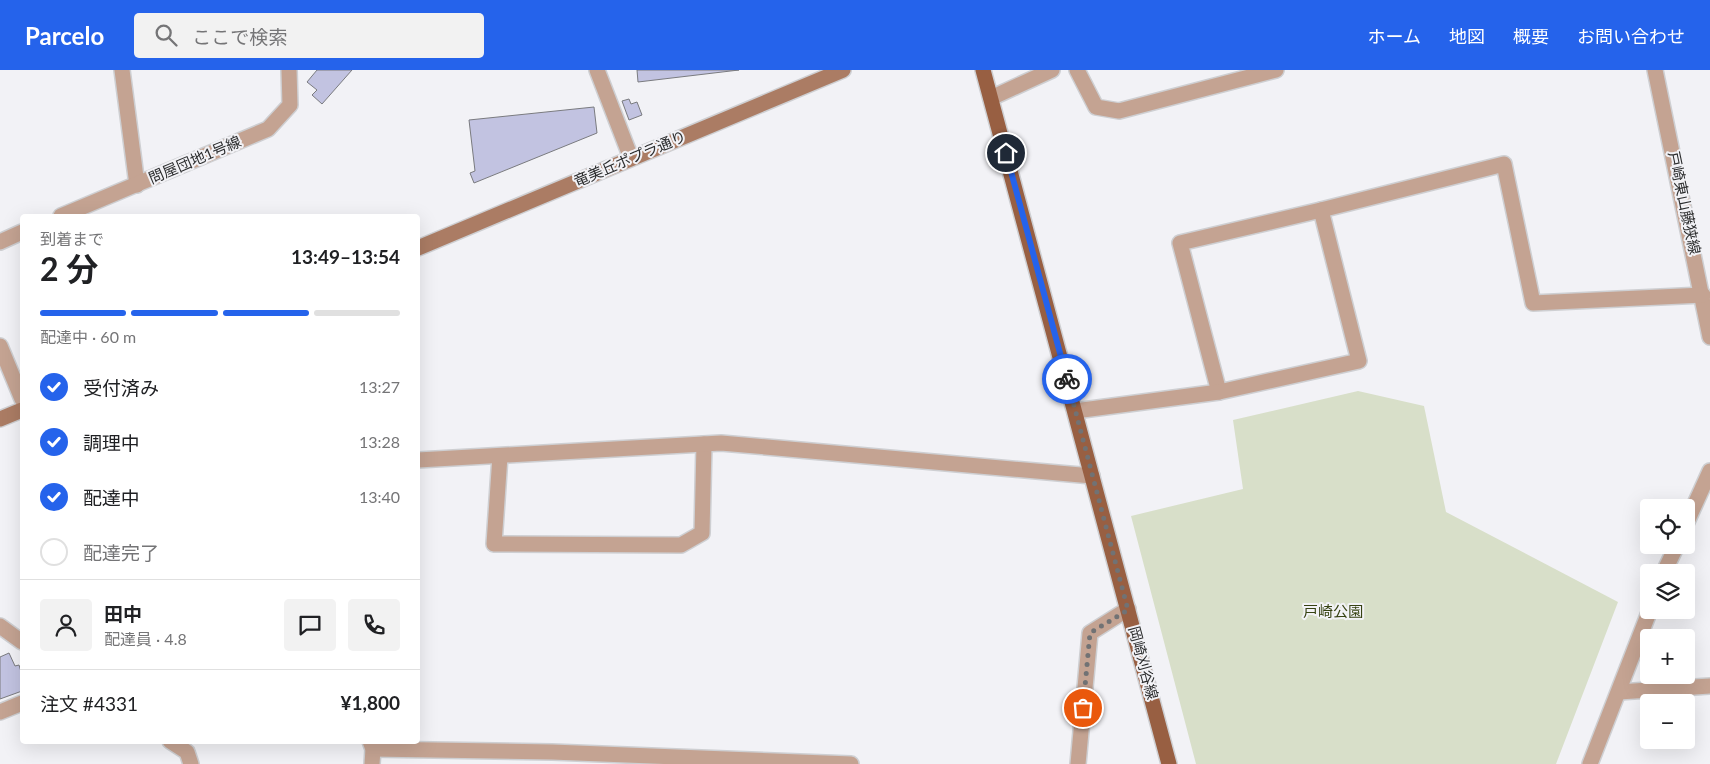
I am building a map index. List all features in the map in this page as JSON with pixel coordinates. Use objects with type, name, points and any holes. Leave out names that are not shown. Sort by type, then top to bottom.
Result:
[{"type":"main road","name":"岡崎刈谷線","points":[[983,70],[1170,764]]},
{"type":"street","points":[[122,70],[136,185]]},
{"type":"street","name":"問屋団地1号線","points":[[66,214],[268,129],[290,105],[289,70]]},
{"type":"street","points":[[597,70],[631,158]]},
{"type":"street","name":"竜美丘ポプラ通り","points":[[420,247],[843,70]]},
{"type":"street","points":[[991,98],[1052,70]]},
{"type":"street","points":[[1077,70],[1096,107],[1119,111],[1276,70]]},
{"type":"street","name":"戸崎東山藤狭線","points":[[1655,70],[1703,295],[1710,337]]},
{"type":"street","points":[[1219,392],[1180,243],[1504,164],[1533,303],[1703,295]]},
{"type":"street","points":[[1075,411],[1219,392],[1359,361],[1321,210]]},
{"type":"street","points":[[0,242],[20,233]]},
{"type":"street","points":[[0,346],[20,394]]},
{"type":"street","points":[[0,419],[20,411]]},
{"type":"street","points":[[420,460],[721,443],[1092,476]]},
{"type":"street","points":[[500,456],[494,544],[681,545],[702,533],[704,444]]},
{"type":"street","points":[[1695,504],[1710,471]]},
{"type":"street","points":[[1078,764],[1090,633],[1128,610]]},
{"type":"street","points":[[1590,764],[1647,619]]},
{"type":"street","points":[[0,626],[20,641]]},
{"type":"street","points":[[1619,692],[1710,686]]},
{"type":"street","points":[[0,712],[20,703]]},
{"type":"street","points":[[175,744],[187,752],[191,764]]},
{"type":"street","points":[[371,752],[851,764]]},
{"type":"green space","name":"戸崎公園","points":[[1358,391],[1424,406],[1446,512],[1618,602],[1556,764],[1196,764],[1131,516],[1243,489],[1233,420]]},
{"type":"building","points":[[317,70],[352,70],[322,104],[312,95],[317,90],[307,82]]},
{"type":"building","points":[[637,70],[739,70],[638,82]]},
{"type":"building","points":[[629,99],[631,104],[637,102],[642,115],[629,120],[622,101]]},
{"type":"building","points":[[594,107],[597,133],[474,183],[470,173],[475,171],[469,120]]},
{"type":"building","points":[[9,653],[15,666],[19,665],[20,692],[0,699],[0,657]]},
{"type":"way so far","points":[[1067,379],[1128,610],[1090,633],[1083,708]]},
{"type":"route","points":[[1006,153],[1067,379]]}]
